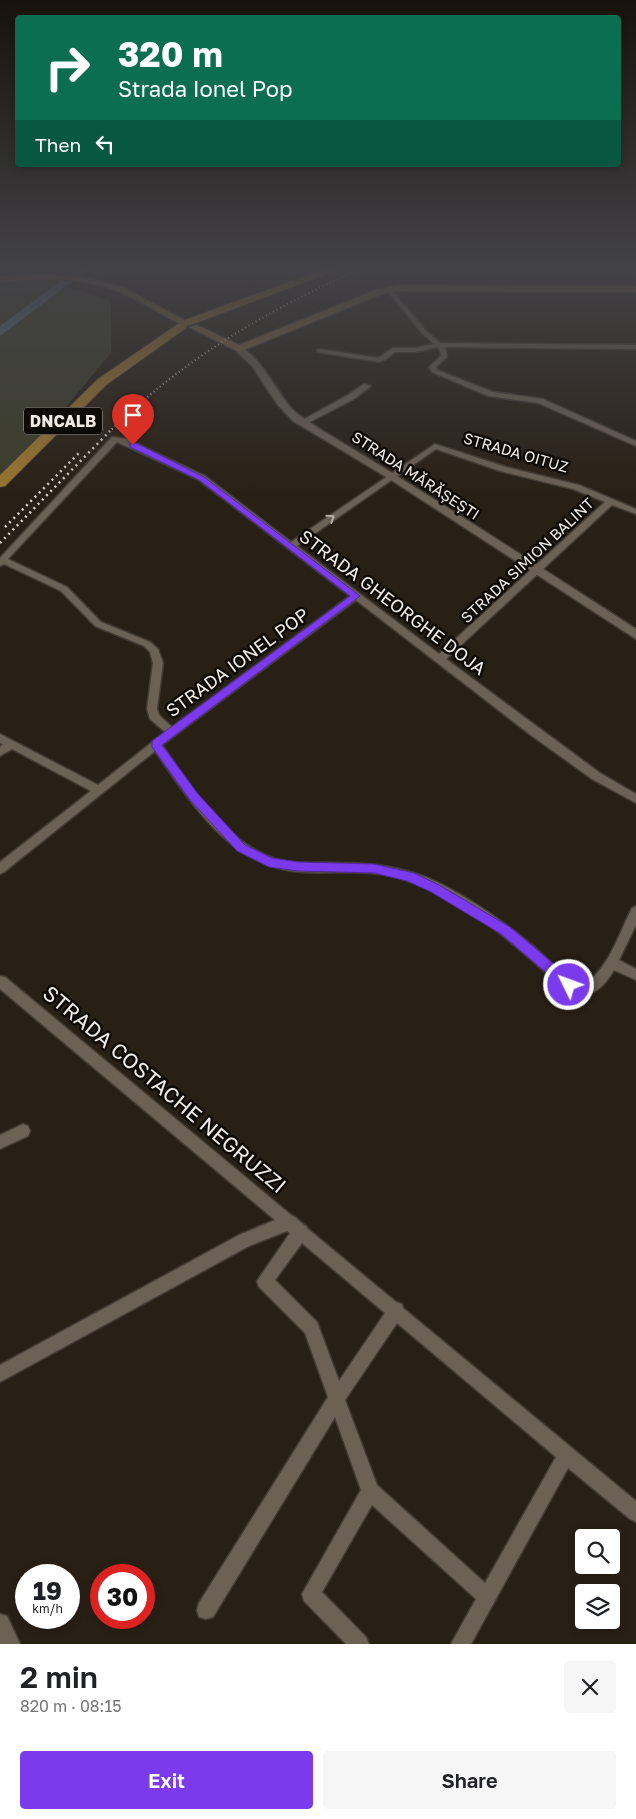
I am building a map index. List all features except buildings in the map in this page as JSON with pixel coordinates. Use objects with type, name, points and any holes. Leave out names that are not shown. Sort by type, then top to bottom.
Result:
[{"type":"main road","name":"DNCALB","points":[[0,483],[102,382],[160,343]]},
{"type":"main road","name":"STRADA MĂRĂȘEȘTI","points":[[226,343],[239,349]]},
{"type":"main road","points":[[239,349],[255,343]]},
{"type":"street","points":[[436,343],[443,349],[444,357],[432,367],[434,371],[491,394],[540,401],[636,444]]},
{"type":"street","points":[[319,351],[382,360],[393,350],[416,350],[439,345],[636,347]]},
{"type":"street","name":"STRADA MĂRĂȘEȘTI","points":[[239,349],[251,360],[284,408],[303,422],[392,476],[636,634]]},
{"type":"street","points":[[303,422],[351,397],[366,386]]},
{"type":"street","name":"STRADA GHEORGHE DOJA","points":[[2,562],[115,439],[192,472],[439,660],[596,776],[636,798]]},
{"type":"street","name":"STRADA OITUZ","points":[[392,476],[432,447],[438,446],[503,469],[567,484],[636,512]]},
{"type":"street","points":[[291,546],[392,476]]},
{"type":"street","name":"STRADA SIMION BALINT","points":[[439,660],[611,501]]},
{"type":"street","points":[[2,562],[64,589],[98,624],[147,644],[156,651],[158,663],[152,709],[154,717],[172,732]]},
{"type":"street","name":"STRADA IONEL POP","points":[[0,869],[156,744],[356,596]]},
{"type":"street","points":[[0,738],[99,790]]},
{"type":"street","points":[[0,752],[11,744]]},
{"type":"street","points":[[156,744],[194,797],[221,828],[241,848],[256,858],[284,866],[374,868],[410,876],[463,904],[506,930],[569,985],[580,990],[593,986],[611,962],[636,911]]},
{"type":"street","points":[[611,962],[636,975]]},
{"type":"street","name":"STRADA COSTACHE NEGRUZZI","points":[[0,981],[396,1310],[636,1514]]},
{"type":"street","points":[[0,1142],[23,1132]]},
{"type":"street","points":[[0,1374],[244,1240],[295,1227]]},
{"type":"street","points":[[295,1227],[265,1281],[311,1328],[370,1491],[487,1597]]},
{"type":"street","points":[[206,1610],[337,1398],[396,1310]]},
{"type":"street","points":[[461,1644],[566,1454]]},
{"type":"street","points":[[359,1644],[311,1594],[370,1491]]},
{"type":"street","points":[[0,1623],[10,1644]]},
{"type":"green space","points":[[0,343],[111,343],[111,353],[45,432],[0,477]]},
{"type":"railway","points":[[109,432],[168,381],[222,343]]},
{"type":"railway","points":[[0,543],[109,432]]},
{"type":"railway","points":[[5,527],[81,451]]},
{"type":"route","points":[[133,445],[202,478],[356,596],[156,744],[194,797],[241,848],[256,858],[284,866],[374,868],[410,876],[435,888],[506,930],[569,985]]}]
